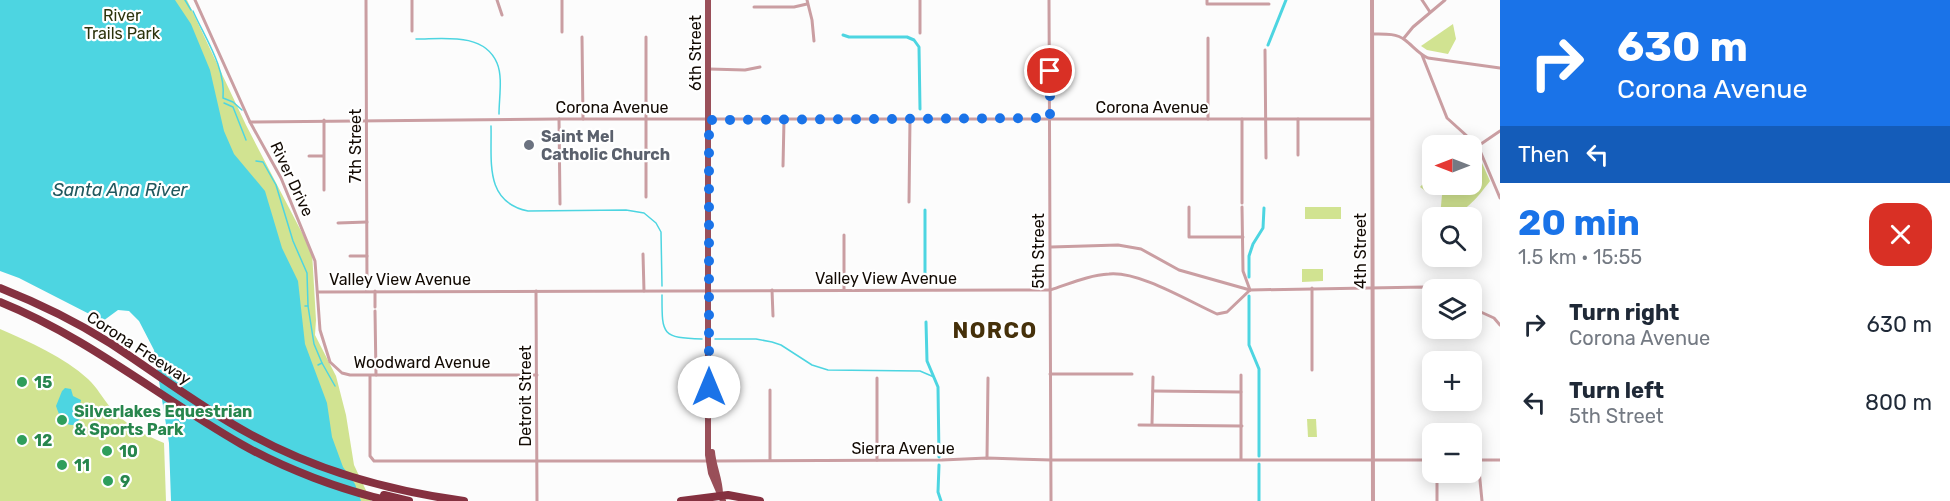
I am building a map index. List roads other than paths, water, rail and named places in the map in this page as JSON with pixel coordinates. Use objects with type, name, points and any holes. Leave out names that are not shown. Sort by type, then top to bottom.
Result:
[{"type":"highway","name":"Corona Freeway","points":[[0,288],[68,319],[110,343],[149,378],[243,445],[316,478],[370,489],[402,490],[464,501]]},
{"type":"highway","points":[[0,294],[96,340],[149,378]]},
{"type":"highway","name":"Corona Freeway","points":[[0,302],[80,341],[249,434],[321,465],[390,501]]},
{"type":"highway","points":[[370,489],[409,501]]},
{"type":"highway","points":[[370,489],[434,501]]},
{"type":"highway","points":[[681,501],[735,495],[760,501]]},
{"type":"main road","name":"6th Street","points":[[708,0],[708,432],[711,461],[722,498]]},
{"type":"street","name":"River Drive","points":[[195,0],[250,122],[280,178],[315,261],[320,330],[330,362],[342,373]]},
{"type":"street","name":"7th Street","points":[[366,0],[367,291]]},
{"type":"street","points":[[412,0],[412,31]]},
{"type":"street","points":[[497,0],[501,15]]},
{"type":"street","points":[[562,0],[562,32]]},
{"type":"street","points":[[920,0],[920,33]]},
{"type":"street","name":"5th Street","points":[[1049,0],[1051,501]]},
{"type":"street","name":"4th Street","points":[[1372,0],[1373,501]]},
{"type":"street","points":[[1422,0],[1430,12]]},
{"type":"street","points":[[1404,38],[1413,27],[1445,0]]},
{"type":"street","points":[[754,7],[794,7],[807,2],[814,40]]},
{"type":"street","points":[[1207,2],[1269,4]]},
{"type":"street","points":[[1372,34],[1389,34],[1404,38],[1422,55],[1447,118],[1466,135]]},
{"type":"street","points":[[582,37],[583,119]]},
{"type":"street","points":[[646,38],[646,197]]},
{"type":"street","points":[[1208,38],[1208,119]]},
{"type":"street","points":[[1265,50],[1266,158]]},
{"type":"street","points":[[1422,55],[1438,60],[1500,68]]},
{"type":"street","points":[[709,69],[745,70],[760,67]]},
{"type":"street","name":"Corona Avenue","points":[[250,122],[560,119],[1372,119]]},
{"type":"street","points":[[560,119],[560,204]]},
{"type":"street","points":[[909,202],[910,119]]},
{"type":"street","points":[[1242,119],[1243,271],[1250,290]]},
{"type":"street","points":[[1298,119],[1298,155]]},
{"type":"street","points":[[324,120],[324,190]]},
{"type":"street","points":[[783,166],[784,120]]},
{"type":"street","points":[[1482,143],[1500,131]]},
{"type":"street","points":[[309,156],[323,156]]},
{"type":"street","points":[[1482,156],[1500,198]]},
{"type":"street","points":[[1492,180],[1500,182]]},
{"type":"street","points":[[1189,207],[1188,237],[1243,237]]},
{"type":"street","points":[[338,223],[367,222]]},
{"type":"street","points":[[844,235],[844,290]]},
{"type":"street","points":[[1050,247],[1118,245],[1141,249],[1179,270],[1250,290],[1422,287]]},
{"type":"street","points":[[643,254],[644,291]]},
{"type":"street","points":[[350,256],[367,256]]},
{"type":"street","name":"Valley View Avenue","points":[[318,292],[1050,290],[1094,276],[1123,274],[1139,278],[1216,314],[1227,312],[1250,290]]},
{"type":"street","points":[[1311,370],[1312,288]]},
{"type":"street","points":[[772,290],[773,316]]},
{"type":"street","points":[[375,291],[376,375]]},
{"type":"street","name":"Detroit Street","points":[[536,291],[537,500]]},
{"type":"street","points":[[1482,313],[1494,318],[1500,325]]},
{"type":"street","name":"Woodward Avenue","points":[[342,373],[370,376],[537,375]]},
{"type":"street","points":[[1050,374],[1132,374]]},
{"type":"street","points":[[1241,375],[1241,459]]},
{"type":"street","name":"Sierra Avenue","points":[[370,376],[370,456],[374,461],[987,458],[1422,460]]},
{"type":"street","points":[[1152,424],[1153,377]]},
{"type":"street","points":[[877,378],[877,460]]},
{"type":"street","points":[[987,458],[988,378]]},
{"type":"street","points":[[770,390],[770,460]]},
{"type":"street","points":[[1153,391],[1241,392]]},
{"type":"street","points":[[1139,425],[1242,426]]},
{"type":"street","points":[[1482,460],[1500,460]]},
{"type":"street","points":[[1437,483],[1437,501]]},
{"type":"street","points":[[1480,483],[1482,501]]},
{"type":"water","name":"Santa Ana River","points":[[0,0],[175,0],[191,24],[210,70],[224,131],[234,154],[265,191],[282,248],[298,281],[305,344],[327,403],[332,437],[343,467],[355,484],[361,501],[171,501],[169,443],[154,350],[139,321],[129,311],[118,310],[103,321],[19,278],[0,271]]},
{"type":"water","points":[[65,388],[71,389],[73,396],[81,400],[79,409],[81,418],[74,425],[64,422],[56,406]]},
{"type":"waterway","points":[[185,0],[191,10]]},
{"type":"waterway","points":[[1268,45],[1286,0]]},
{"type":"waterway","points":[[193,11],[218,64],[223,98],[233,102],[242,110]]},
{"type":"waterway","points":[[843,35],[849,37],[907,37],[914,40],[919,47],[920,109]]},
{"type":"waterway","points":[[416,39],[462,39],[483,46],[491,53],[500,75],[499,114]]},
{"type":"waterway","points":[[224,103],[233,107],[246,140]]},
{"type":"waterway","points":[[491,126],[493,178],[504,199],[528,211],[626,210],[644,213],[656,223],[661,232],[662,286]]},
{"type":"waterway","points":[[256,161],[263,162],[276,185],[293,241],[307,273],[308,306],[305,306]]},
{"type":"waterway","points":[[1249,277],[1249,256],[1263,228],[1264,208]]},
{"type":"waterway","points":[[925,210],[925,284]]},
{"type":"waterway","points":[[662,295],[662,318],[667,331],[678,337],[702,339]]},
{"type":"waterway","points":[[1249,296],[1249,345],[1259,369],[1259,456]]},
{"type":"waterway","points":[[308,306],[314,344],[322,363]]},
{"type":"waterway","points":[[926,322],[927,361],[938,387],[939,457]]},
{"type":"waterway","points":[[715,339],[756,339],[772,342],[781,345],[812,365],[828,370],[920,371],[934,377]]},
{"type":"waterway","points":[[318,365],[322,363],[335,386]]},
{"type":"waterway","points":[[1259,464],[1259,501]]},
{"type":"waterway","points":[[939,465],[938,492],[941,501]]},
{"type":"place","name":"Saint Mel Catholic Church","points":[[529,145]]},
{"type":"place","name":"15","points":[[22,382]]},
{"type":"place","name":"Silverlakes Equestrian & Sports Park","points":[[62,420]]},
{"type":"place","name":"12","points":[[22,440]]},
{"type":"place","name":"10","points":[[107,451]]},
{"type":"place","name":"11","points":[[62,465]]},
{"type":"place","name":"9","points":[[108,481]]},
{"type":"district","name":"NORCO","points":[[995,330]]},
{"type":"park label","name":"River Trails Park","points":[[122,24]]}]
